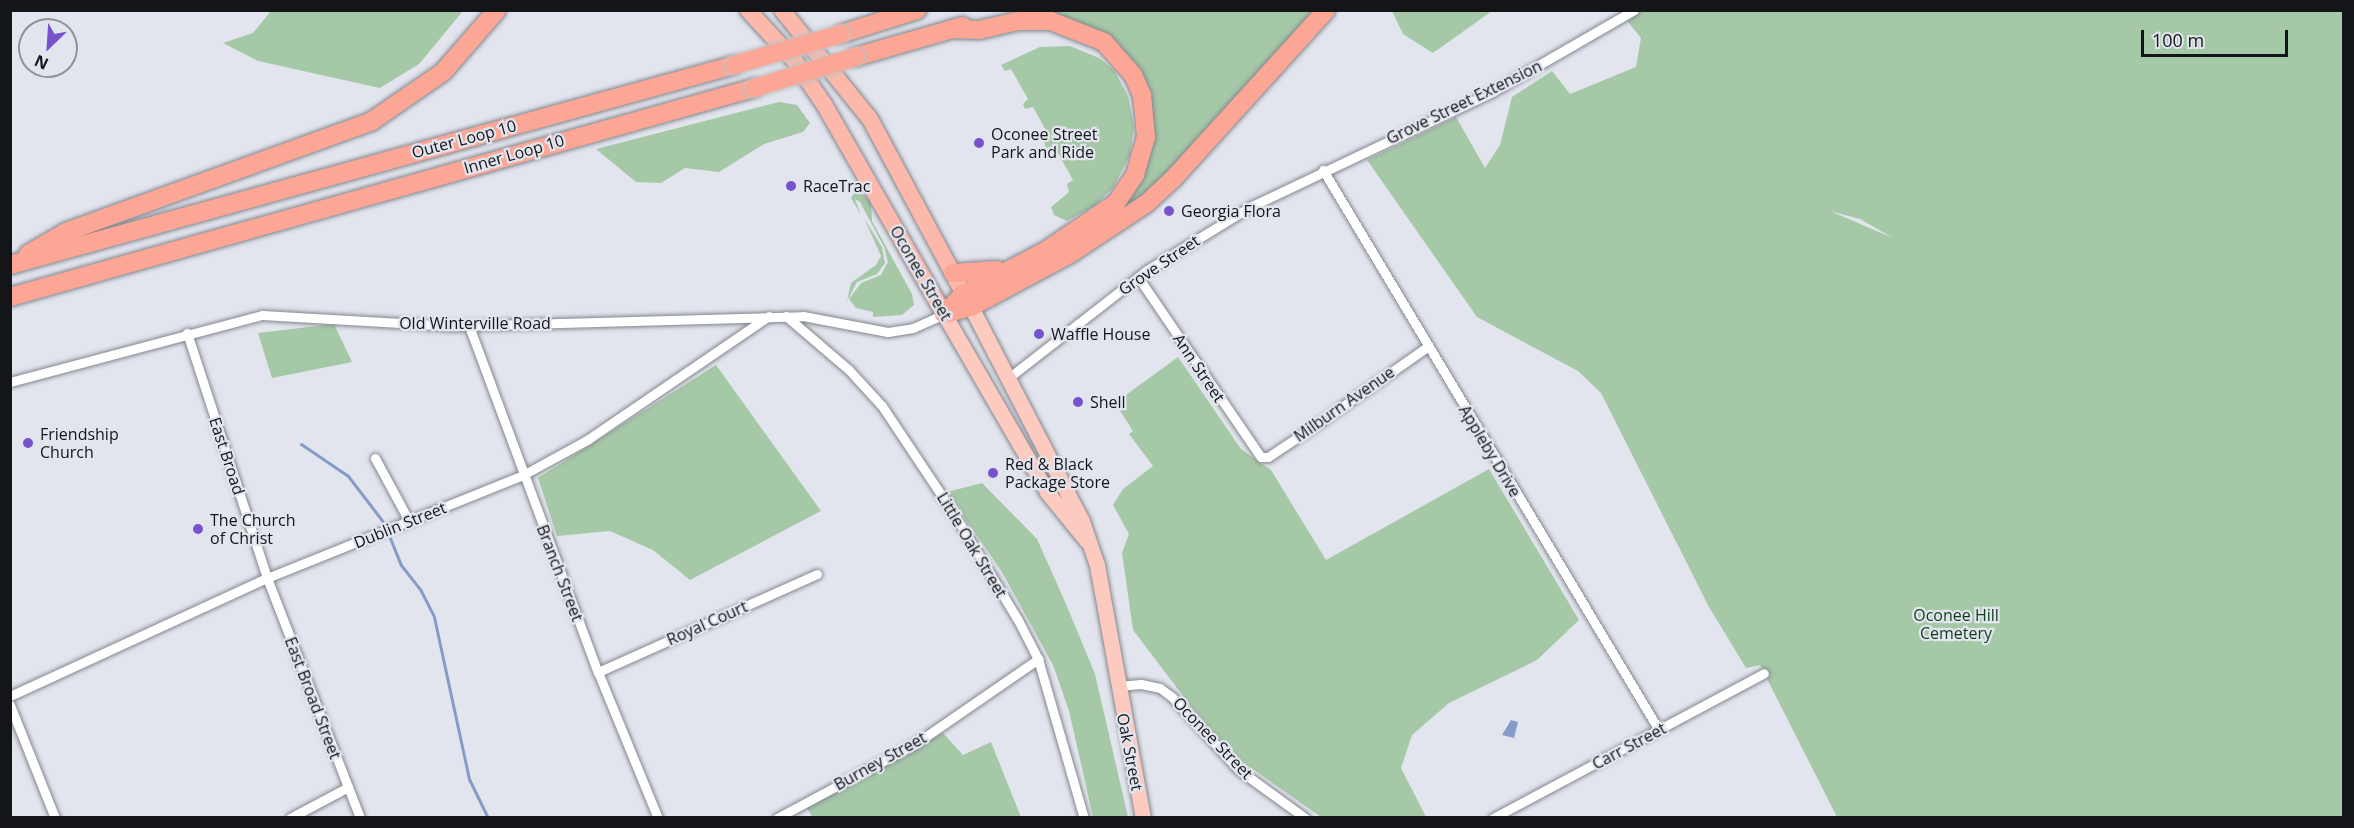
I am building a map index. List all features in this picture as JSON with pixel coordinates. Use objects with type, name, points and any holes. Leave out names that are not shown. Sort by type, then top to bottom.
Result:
[{"type":"highway","points":[[10,265],[66,232],[372,121],[443,72],[497,10]]},
{"type":"highway","name":"Oconee Street","points":[[748,10],[794,60],[825,106],[944,314]]},
{"type":"highway","name":"Oconee Street","points":[[782,10],[870,119],[967,301]]},
{"type":"highway","points":[[841,34],[864,14],[873,10]]},
{"type":"highway","name":"Outer Loop 10","points":[[10,265],[734,65],[916,10]]},
{"type":"highway","name":"Inner Loop 10","points":[[10,297],[493,159],[754,88],[1017,10]]},
{"type":"highway","points":[[944,314],[967,301],[1070,254],[1147,203],[1173,179],[1326,10]]},
{"type":"highway","points":[[952,29],[980,30],[1018,21],[1051,21],[1082,30],[1104,42],[1120,58],[1142,95],[1146,137],[1143,157],[1127,190],[1098,216],[1013,267],[967,301]]},
{"type":"highway","points":[[953,273],[980,274],[1013,267]]},
{"type":"main road","name":"Oconee Street","points":[[967,301],[1082,521],[1086,540],[1097,565],[1108,618],[1117,686]]},
{"type":"main road","name":"Oconee Street","points":[[944,314],[1047,492],[1086,540]]},
{"type":"main road","name":"Oak Street","points":[[1117,686],[1143,818]]},
{"type":"street","name":"Grove Street Extension","points":[[1323,170],[1492,92],[1634,10]]},
{"type":"street","name":"Grove Street","points":[[1007,379],[1138,277],[1250,207],[1323,170]]},
{"type":"street","name":"Appleby Drive","points":[[1323,170],[1659,730]]},
{"type":"street","name":"Ann Street","points":[[1138,277],[1261,457]]},
{"type":"street","name":"Old Winterville Road","points":[[10,382],[187,333],[262,315],[469,326],[786,316],[888,332],[913,328],[944,314]]},
{"type":"street","name":"Dublin Street","points":[[10,696],[267,578],[523,476],[597,434],[769,316]]},
{"type":"street","name":"Little Oak Street","points":[[786,316],[849,370],[882,406],[956,517],[1038,659],[1084,818]]},
{"type":"street","name":"Branch Street","points":[[469,326],[523,476],[598,672],[658,818]]},
{"type":"street","name":"East Broad","points":[[187,333],[267,578]]},
{"type":"street","name":"Milburn Avenue","points":[[1261,457],[1268,457],[1316,425],[1427,346]]},
{"type":"street","points":[[375,458],[409,521]]},
{"type":"street","name":"Royal Court","points":[[598,672],[817,574]]},
{"type":"street","name":"East Broad Street","points":[[267,578],[360,818]]},
{"type":"street","name":"Burney Street","points":[[777,818],[915,744],[1038,659]]},
{"type":"street","name":"Carr Street","points":[[1493,818],[1764,673]]},
{"type":"street","name":"Oconee Street","points":[[1117,686],[1141,684],[1160,688],[1172,696],[1239,770],[1305,818]]},
{"type":"street","points":[[10,705],[55,818]]},
{"type":"street","points":[[290,818],[348,787]]},
{"type":"green space","points":[[271,11],[463,11],[419,64],[380,88],[258,61],[223,43],[253,33]]},
{"type":"green space","points":[[1317,11],[1204,141],[1119,217],[1150,153],[1121,49],[1051,12]]},
{"type":"green space","points":[[1392,11],[1492,11],[1433,53],[1403,34]]},
{"type":"green space","name":"Oconee Hill Cemetery","points":[[1619,11],[2343,11],[2343,817],[1837,817],[1760,665],[1746,668],[1709,607],[1601,393],[1578,371],[1477,317],[1367,160],[1456,117],[1485,168],[1500,145],[1512,97],[1552,71],[1570,94],[1636,67],[1641,38]],"holes":[[[1830,211],[1860,219],[1893,238]]]},
{"type":"green space","points":[[1070,46],[1099,58],[1114,70],[1128,96],[1134,127],[1130,155],[1113,188],[1094,206],[1067,221],[1054,215],[1051,207],[1069,192],[1067,184],[1073,180],[1054,146],[1046,148],[1044,142],[1050,138],[1033,107],[1025,109],[1023,104],[1028,99],[1011,69],[1005,71],[1001,65],[1040,47]]},
{"type":"green space","points":[[779,102],[797,105],[810,123],[803,132],[764,144],[719,172],[685,168],[661,183],[636,182],[596,149]]},
{"type":"green space","points":[[858,188],[871,203],[872,221],[912,294],[914,305],[902,315],[873,317],[873,312],[856,308],[849,299],[861,283],[881,275],[888,262],[884,247],[860,202],[855,199],[861,215],[851,198]]},
{"type":"green space","points":[[864,218],[882,247],[885,263],[877,274],[857,282],[847,301],[851,283],[876,265],[881,256]]},
{"type":"green space","points":[[334,324],[352,362],[272,378],[258,333]]},
{"type":"green space","points":[[1178,357],[1241,449],[1271,470],[1326,560],[1489,469],[1579,620],[1537,660],[1449,703],[1412,735],[1401,768],[1426,817],[1321,817],[1237,758],[1193,709],[1133,630],[1122,553],[1129,534],[1113,505],[1123,489],[1153,466],[1129,434],[1133,431],[1115,403]]},
{"type":"green space","points":[[716,365],[821,511],[690,580],[653,550],[610,531],[557,536],[538,478]]},
{"type":"green space","points":[[982,483],[1037,539],[1066,604],[1095,674],[1128,817],[1093,817],[1069,711],[1053,665],[1002,572],[947,492]]},
{"type":"green space","points":[[943,733],[963,755],[991,742],[1021,817],[813,818],[807,808]]},
{"type":"water","points":[[1511,720],[1518,722],[1514,738],[1502,735]]},
{"type":"waterway","points":[[301,444],[348,476],[384,523]]},
{"type":"waterway","points":[[390,538],[401,565],[420,589],[434,617],[469,779],[488,818]]},
{"type":"place","name":"Oconee Street Park and Ride","points":[[979,143]]},
{"type":"place","name":"RaceTrac","points":[[791,186]]},
{"type":"place","name":"Georgia Flora","points":[[1169,211]]},
{"type":"place","name":"Waffle House","points":[[1039,334]]},
{"type":"place","name":"Shell","points":[[1078,402]]},
{"type":"place","name":"Friendship Church","points":[[28,443]]},
{"type":"place","name":"Red & Black Package Store","points":[[993,473]]},
{"type":"place","name":"The Church of Christ","points":[[198,529]]}]
